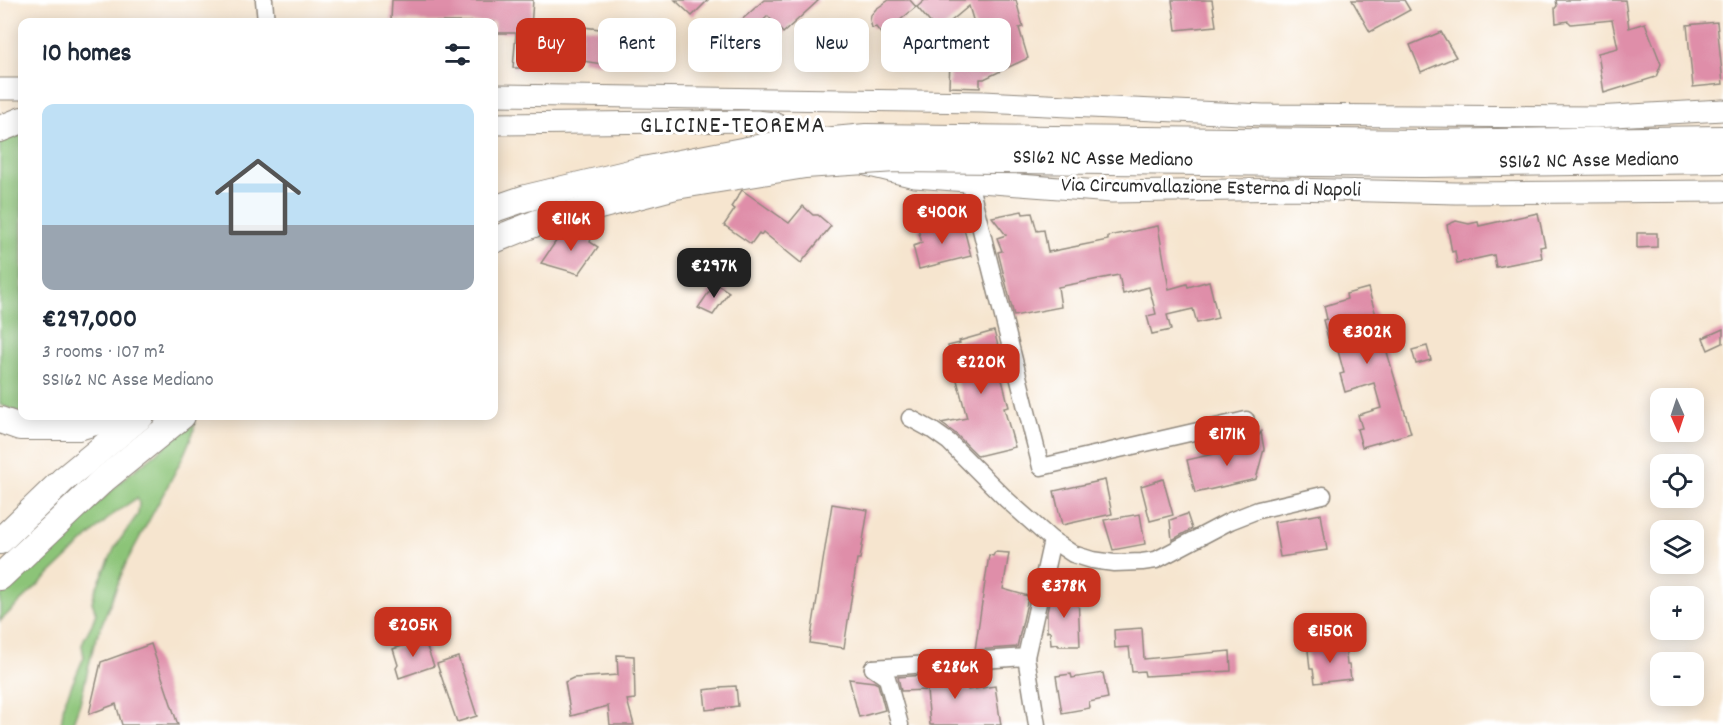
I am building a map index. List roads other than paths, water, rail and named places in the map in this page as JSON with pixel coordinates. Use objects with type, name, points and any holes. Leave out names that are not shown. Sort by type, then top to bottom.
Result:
[{"type":"highway","points":[[0,129],[18,120]]},
{"type":"highway","name":"SS162 NC Asse Mediano","points":[[498,208],[526,198],[638,171],[768,146],[866,137],[1723,160]]},
{"type":"highway","name":"SS162 NC Asse Mediano","points":[[498,238],[539,222],[676,186],[805,165],[895,159],[1423,153],[1723,139]]},
{"type":"highway","points":[[0,420],[20,427],[78,428],[103,420]]},
{"type":"highway","points":[[0,541],[63,480],[136,420]]},
{"type":"highway","points":[[0,577],[102,481],[177,420]]},
{"type":"main road","points":[[0,89],[18,89]]},
{"type":"main road","points":[[498,95],[983,102],[1263,115],[1595,117],[1723,110]]},
{"type":"main road","points":[[0,116],[18,118]]},
{"type":"main road","name":"Via Circumvallazione Esterna di Napoli","points":[[498,124],[756,121],[774,123],[829,152],[867,166],[915,177],[1112,192],[1292,189],[1456,193],[1723,191]]},
{"type":"street","points":[[264,0],[266,18]]},
{"type":"street","points":[[969,182],[1041,467],[1246,420]]},
{"type":"street","points":[[910,418],[949,442],[1007,500],[1052,540],[1073,554],[1092,560],[1114,563],[1156,560],[1230,521],[1258,510],[1323,495]]},
{"type":"street","points":[[1037,725],[1026,657],[1052,540]]},
{"type":"street","points":[[900,725],[887,678],[873,668],[1026,657]]},
{"type":"district","name":"GLICINE-TEOREMA","points":[[733,127]]}]
